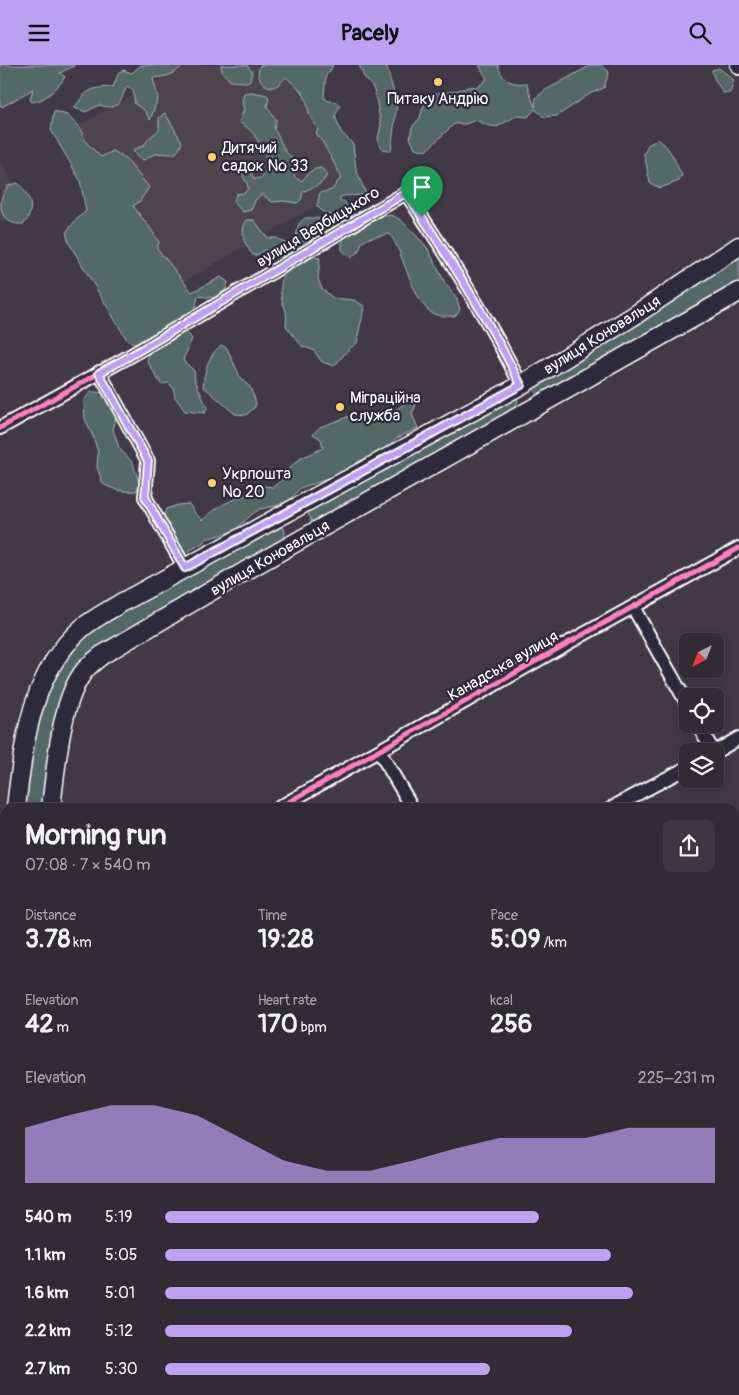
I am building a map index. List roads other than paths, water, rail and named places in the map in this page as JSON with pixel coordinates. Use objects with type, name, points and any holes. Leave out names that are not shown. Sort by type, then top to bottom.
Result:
[{"type":"main road","name":"вулиця Коновальця","points":[[17,803],[32,707],[46,675],[83,627],[121,603],[521,385],[632,317],[739,246]]},
{"type":"main road","name":"вулиця Коновальця","points":[[52,803],[59,748],[68,705],[76,684],[85,670],[102,655],[254,566],[739,292]]},
{"type":"main road","points":[[521,385],[532,409]]},
{"type":"street","name":"вулиця Вербицького","points":[[99,373],[406,193],[477,302],[521,385]]},
{"type":"street","points":[[0,428],[99,373],[148,461],[145,497],[185,568]]},
{"type":"street","name":"Канадська вулиця","points":[[287,803],[739,548]]},
{"type":"street","points":[[633,607],[679,689]]},
{"type":"street","points":[[724,746],[739,738]]},
{"type":"street","points":[[379,751],[410,803]]},
{"type":"street","points":[[620,803],[679,772]]},
{"type":"place","name":"Питаку Андрію","points":[[438,82]]},
{"type":"place","name":"Дитячий садок № 33","points":[[212,157]]},
{"type":"place","name":"Міграційна служба","points":[[340,407]]},
{"type":"place","name":"Укрпошта № 20","points":[[212,483]]}]
